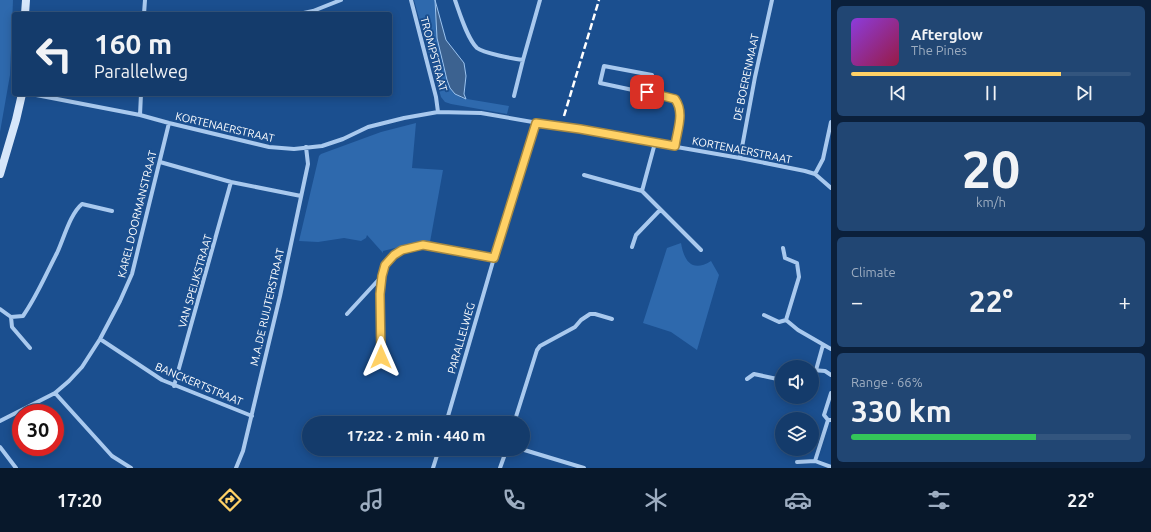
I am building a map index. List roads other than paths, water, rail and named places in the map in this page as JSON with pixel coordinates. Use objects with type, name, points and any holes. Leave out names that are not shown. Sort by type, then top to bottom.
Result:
[{"type":"main road","points":[[25,12],[26,0]]},
{"type":"main road","points":[[0,174],[22,96]]},
{"type":"street","points":[[144,12],[145,0]]},
{"type":"street","points":[[308,12],[341,0]]},
{"type":"street","name":"TROMPSTRAAT","points":[[411,0],[436,97],[438,112]]},
{"type":"street","points":[[455,0],[472,41],[479,49],[512,59],[523,60]]},
{"type":"street","points":[[514,96],[540,0]]},
{"type":"street","name":"DE BOERENMAAT","points":[[740,158],[772,0]]},
{"type":"street","points":[[647,92],[652,75],[604,66],[600,83],[675,99],[679,105],[681,113],[675,146]]},
{"type":"street","name":"KORTENAERSTRAAT","points":[[41,96],[140,115],[269,147],[294,149],[322,146],[382,123],[438,112],[480,113],[675,146],[815,174]]},
{"type":"street","points":[[140,115],[141,96]]},
{"type":"street","points":[[831,122],[823,159],[815,174],[831,188]]},
{"type":"street","name":"KAREL DOORMANSTRAAT","points":[[0,420],[55,393],[79,371],[100,339],[132,274],[160,162],[168,123]]},
{"type":"street","name":"PARALLELWEG","points":[[448,416],[494,258],[536,123]]},
{"type":"street","points":[[642,191],[655,143]]},
{"type":"street","name":"M.A.DE RUIJTERSTRAAT","points":[[236,468],[243,451],[252,416],[308,164],[306,148]]},
{"type":"street","points":[[160,162],[231,182],[301,196]]},
{"type":"street","points":[[584,174],[642,191],[701,250]]},
{"type":"street","name":"VAN SPEIJKSTRAAT","points":[[174,386],[231,182]]},
{"type":"street","points":[[0,309],[11,317],[23,316],[32,302],[76,209],[82,204],[112,211]]},
{"type":"street","points":[[632,247],[636,235],[660,210]]},
{"type":"street","points":[[381,357],[380,294],[382,276],[385,265],[394,255],[402,250],[423,245],[494,258]]},
{"type":"street","points":[[783,248],[785,258],[798,263],[799,277],[786,320]]},
{"type":"street","points":[[347,314],[382,276]]},
{"type":"street","points":[[516,416],[537,350],[540,346],[575,327],[581,320],[590,314],[612,319]]},
{"type":"street","points":[[764,315],[779,322],[786,320]]},
{"type":"street","points":[[11,317],[12,326],[30,348]]},
{"type":"street","points":[[786,320],[798,330],[831,349]]},
{"type":"street","name":"BANCKERTSTRAAT","points":[[100,339],[148,372],[174,386],[252,416]]},
{"type":"street","points":[[818,360],[823,345]]},
{"type":"street","points":[[819,370],[825,371],[831,375]]},
{"type":"street","points":[[747,379],[754,374],[775,378]]},
{"type":"street","points":[[55,393],[112,456],[131,468]]},
{"type":"street","points":[[815,461],[830,420],[824,415],[831,393]]},
{"type":"street","points":[[0,447],[16,468]]},
{"type":"street","points":[[530,452],[584,468]]},
{"type":"street","points":[[433,468],[437,456]]},
{"type":"street","points":[[500,468],[504,456]]},
{"type":"street","points":[[797,462],[815,461],[831,467]]},
{"type":"railway","points":[[564,116],[599,0]]}]
